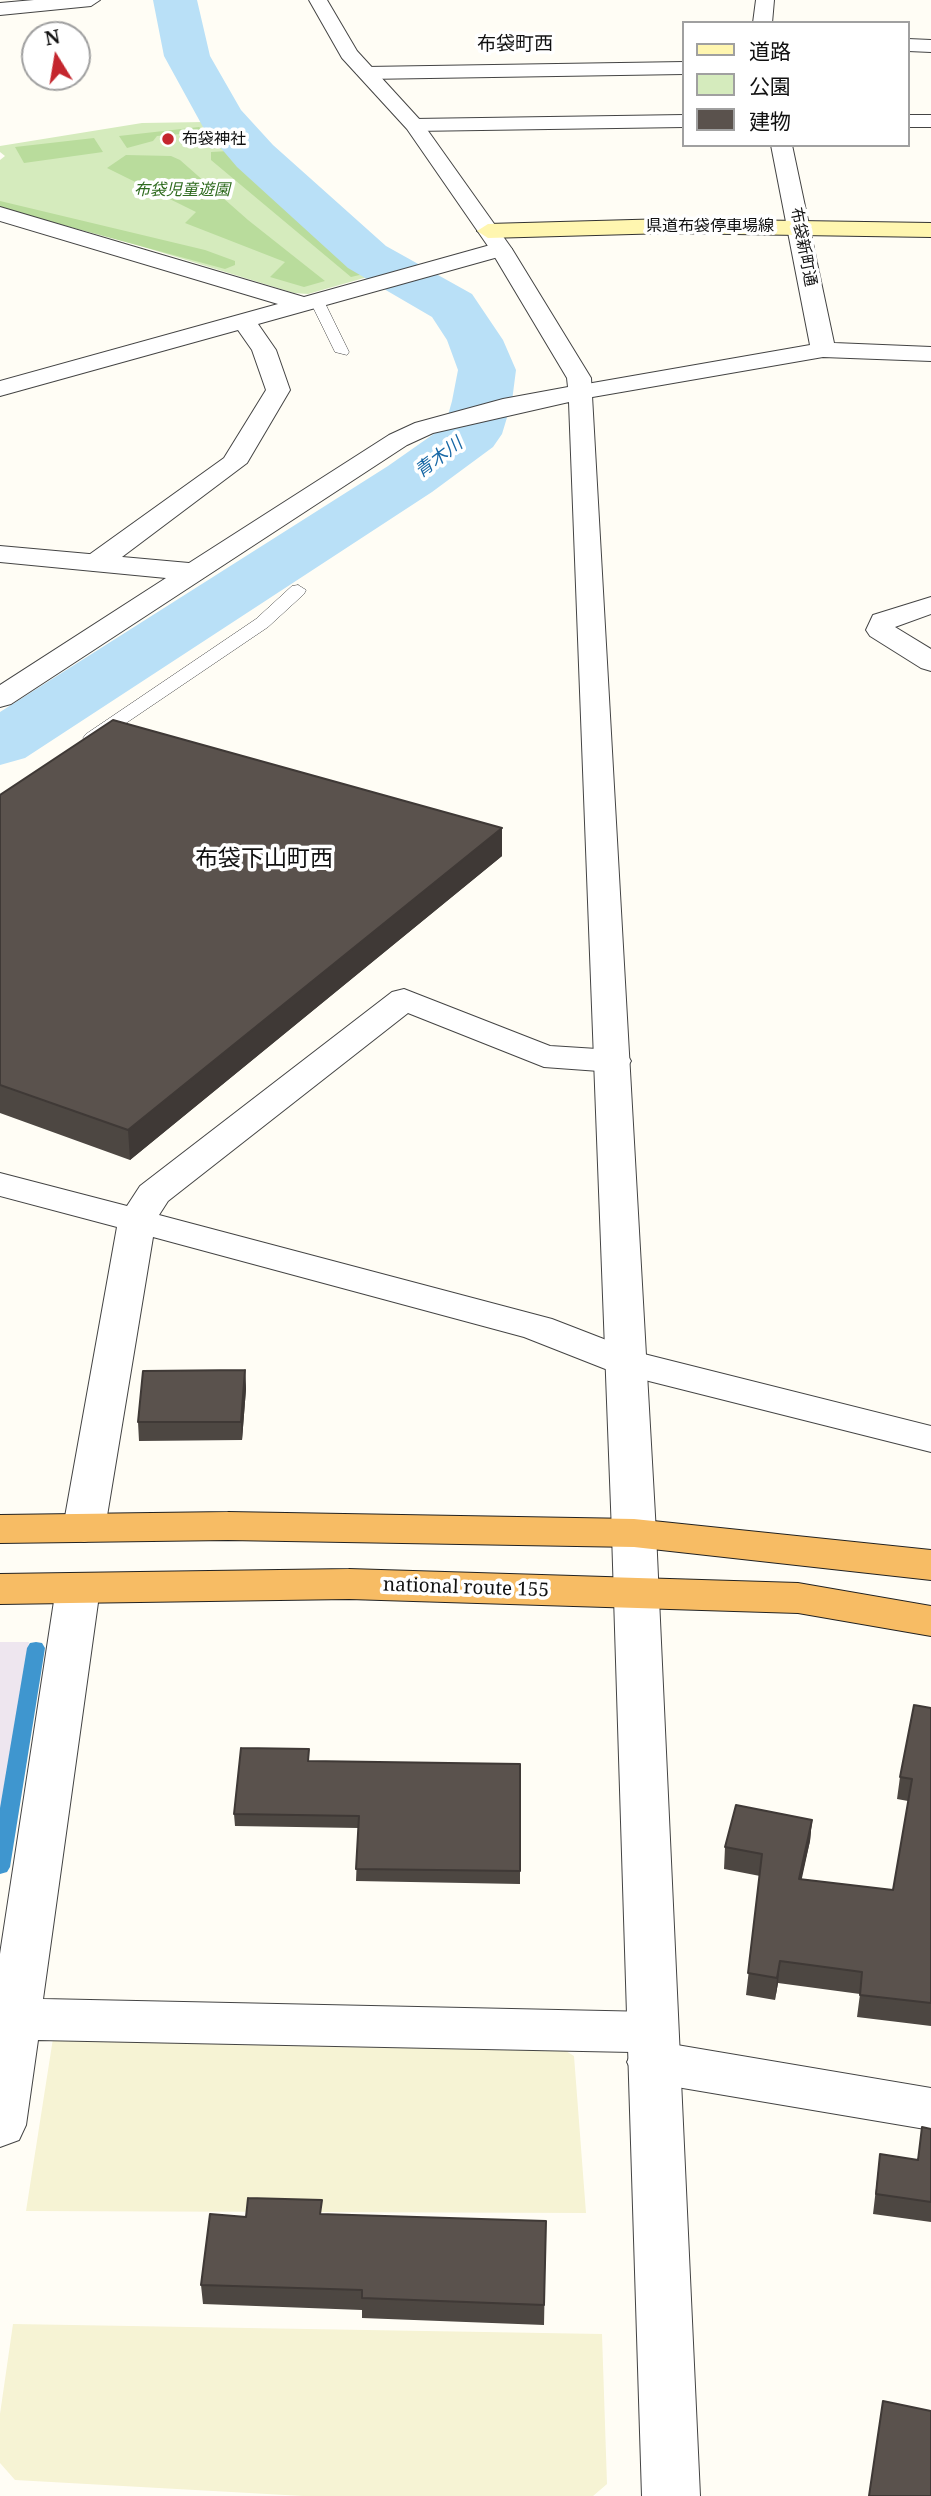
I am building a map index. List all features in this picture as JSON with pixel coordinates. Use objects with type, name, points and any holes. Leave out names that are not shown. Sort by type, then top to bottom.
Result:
[{"type":"highway","points":[[0,1529],[228,1526],[634,1533],[931,1565]]},
{"type":"highway","name":"national route 155","points":[[0,1589],[349,1584],[798,1598],[931,1621]]},
{"type":"main road","name":"県道布袋停車場線","points":[[495,240],[550,227],[931,230]]},
{"type":"street","points":[[0,9],[91,0]]},
{"type":"street","points":[[318,0],[349,54],[414,125],[495,240],[579,378],[581,391],[627,1363],[670,2496]]},
{"type":"street","points":[[761,21],[765,0]]},
{"type":"street","points":[[910,45],[931,46]]},
{"type":"street","points":[[366,73],[682,68]]},
{"type":"street","points":[[414,125],[682,121]]},
{"type":"street","points":[[910,121],[931,121]]},
{"type":"street","name":"布袋新町通","points":[[781,147],[800,227],[823,350]]},
{"type":"street","points":[[0,214],[308,301]]},
{"type":"street","points":[[0,389],[411,273],[495,240]]},
{"type":"street","points":[[96,563],[234,463],[278,390],[264,351],[244,321]]},
{"type":"street","points":[[0,698],[373,454],[437,425],[503,407],[581,391],[823,350],[931,354]]},
{"type":"street","points":[[0,554],[192,572]]},
{"type":"street","points":[[931,606],[883,621],[880,630],[931,663]]},
{"type":"street","points":[[84,1528],[137,1220],[153,1194],[404,999],[544,1056],[613,1061]]},
{"type":"street","points":[[0,1184],[538,1328],[627,1363],[931,1439]]},
{"type":"street","points":[[0,2125],[78,1588]]},
{"type":"street","points":[[16,2019],[652,2047],[931,2109]]},
{"type":"lane","points":[[308,301],[342,352]]},
{"type":"lane","points":[[80,747],[261,623],[298,590]]},
{"type":"shaded area","points":[[0,1642],[29,1642],[0,1822]]},
{"type":"shaded area","points":[[54,2032],[553,2043],[574,2056],[586,2213],[26,2211]]},
{"type":"shaded area","points":[[13,2324],[602,2334],[607,2484],[593,2496],[303,2496],[15,2480],[0,2463],[0,2414]]},
{"type":"green space","name":"布袋児童遊園","points":[[205,122],[378,274],[308,294],[294,293],[88,230],[0,208],[0,160],[5,156],[0,152],[0,146],[142,123]]},
{"type":"green space","points":[[199,127],[221,144],[196,142],[181,134],[157,136],[153,141],[127,148],[119,136]]},
{"type":"green space","points":[[94,138],[103,152],[24,163],[15,147]]},
{"type":"green space","points":[[229,151],[368,273],[351,277],[211,160],[211,152]]},
{"type":"green space","points":[[126,155],[171,156],[180,160],[248,220],[325,281],[304,287],[270,277],[285,262],[185,223],[196,212],[107,168]]},
{"type":"green space","points":[[0,201],[205,250],[235,261],[235,265],[225,269],[0,208]]},
{"type":"building","points":[[113,720],[502,828],[128,1130],[0,1085],[0,795]]},
{"type":"building","points":[[245,1370],[241,1422],[138,1422],[143,1371]]},
{"type":"building","points":[[914,1705],[931,1708],[931,2003],[860,1995],[862,1972],[780,1961],[777,1978],[748,1973],[762,1854],[725,1847],[736,1805],[812,1820],[799,1879],[893,1890],[912,1779],[900,1777]]},
{"type":"building","points":[[241,1748],[309,1749],[308,1761],[520,1764],[520,1871],[356,1869],[359,1816],[234,1814]]},
{"type":"building","points":[[922,2127],[931,2129],[931,2202],[876,2194],[880,2154],[918,2160]]},
{"type":"building","points":[[248,2198],[322,2200],[320,2214],[546,2221],[544,2305],[362,2298],[362,2290],[201,2285],[210,2214],[246,2217]]},
{"type":"building","points":[[883,2401],[931,2411],[931,2496],[869,2496]]},
{"type":"waterway","name":"青木川","points":[[0,743],[410,479],[472,434],[482,401],[487,370],[475,340],[452,306],[367,257],[255,156],[220,117],[187,56],[175,0]]},
{"type":"waterway","points":[[0,1867],[36,1648]]},
{"type":"place","name":"布袋神社","points":[[168,139]]},
{"type":"district","name":"布袋町西","points":[[515,45]]},
{"type":"district","name":"布袋下山町西","points":[[264,859]]}]
